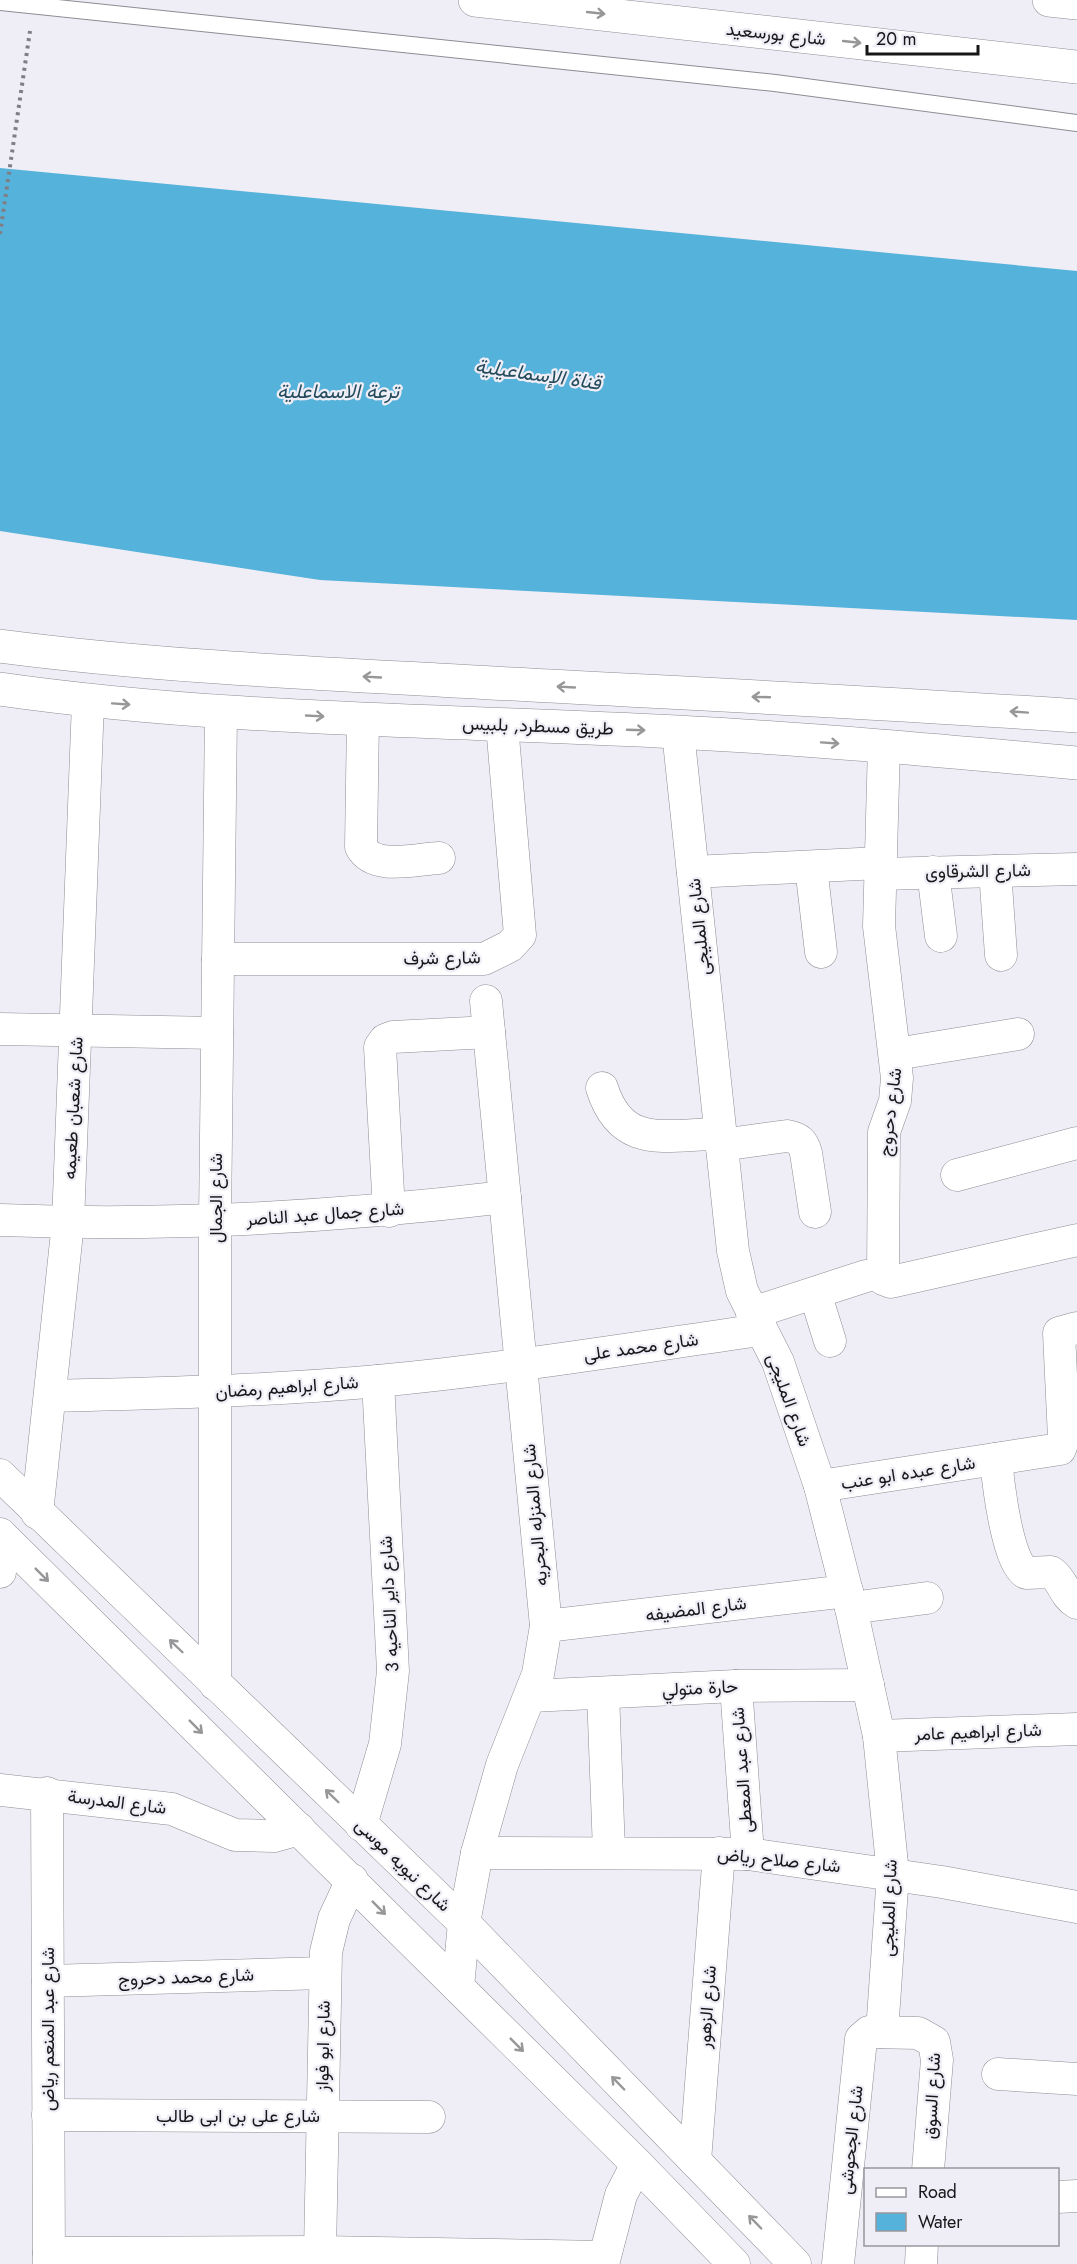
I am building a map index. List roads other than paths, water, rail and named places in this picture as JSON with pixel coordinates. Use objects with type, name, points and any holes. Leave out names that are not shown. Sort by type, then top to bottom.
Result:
[{"type":"main road","name":"شارع بورسعيد","points":[[475,0],[1077,67]]},
{"type":"main road","points":[[1049,0],[1077,3]]},
{"type":"main road","points":[[0,646],[97,659],[227,669],[882,702],[1077,717]]},
{"type":"main road","name":"طريق مسطرد, بلبيس","points":[[0,689],[88,702],[221,712],[678,732],[884,746],[1077,763]]},
{"type":"street","name":"شارع شعبان طعيمه","points":[[38,1513],[52,1396],[68,1223],[88,702]]},
{"type":"street","name":"شارع الجمال","points":[[215,1684],[217,1392],[215,1221],[221,712]]},
{"type":"street","points":[[363,719],[361,848],[366,856],[379,861],[439,858]]},
{"type":"street","name":"شارع شرف","points":[[218,959],[484,959],[510,946],[520,935],[502,725]]},
{"type":"street","name":"شارع المليجى","points":[[678,732],[733,1251],[742,1291],[778,1362],[820,1486],[849,1600],[879,1736],[893,1874],[882,2032]]},
{"type":"street","name":"شارع دحروج","points":[[884,746],[880,869],[882,958],[896,1054],[895,1101],[884,1132],[883,1279],[891,1282],[1077,1240]]},
{"type":"street","points":[[811,867],[821,952]]},
{"type":"street","name":"شارع الشرقاوى","points":[[693,872],[811,867],[933,872],[1077,869]]},
{"type":"street","points":[[995,871],[1001,955]]},
{"type":"street","points":[[933,872],[941,936]]},
{"type":"street","name":"شارع المنزله البحريه","points":[[458,1987],[464,1923],[477,1853],[502,1765],[538,1674],[546,1626],[486,1001]]},
{"type":"street","points":[[0,1029],[217,1033]]},
{"type":"street","points":[[389,1211],[380,1047],[385,1040],[393,1037],[489,1032]]},
{"type":"street","points":[[896,1054],[1018,1034]]},
{"type":"street","points":[[602,1088],[608,1108],[621,1124],[639,1134],[721,1140],[787,1136],[796,1138],[803,1144],[806,1153],[815,1212]]},
{"type":"street","points":[[957,1175],[1077,1143]]},
{"type":"street","name":"شارع جمال عبد الناصر","points":[[0,1220],[68,1223],[215,1221],[389,1211],[505,1197]]},
{"type":"street","name":"شارع محمد على","points":[[522,1364],[756,1321],[815,1293],[866,1276]]},
{"type":"street","points":[[815,1293],[830,1341]]},
{"type":"street","name":"شارع عبده ابو عنب","points":[[820,1486],[1056,1451],[1064,1444],[1059,1333],[1077,1328]]},
{"type":"street","name":"شارع ابراهيم رمضان","points":[[52,1396],[217,1392],[378,1381],[522,1364]]},
{"type":"street","name":"شارع داير الناحيه 3","points":[[361,1825],[385,1744],[393,1671],[378,1381]]},
{"type":"street","name":"شارع عبده ابو عنب","points":[[996,1459],[1002,1516],[1019,1567],[1026,1574],[1051,1572],[1060,1581],[1066,1596],[1077,1603]]},
{"type":"street","name":"شارع نبويه موسى","points":[[0,1475],[464,1923],[795,2264]]},
{"type":"street","points":[[0,1534],[0,1572]]},
{"type":"street","points":[[0,1534],[352,1880],[734,2264]]},
{"type":"street","name":"شارع المضيفه","points":[[546,1626],[849,1600],[927,1598]]},
{"type":"street","name":"حارة متولي","points":[[531,1696],[736,1686],[868,1685]]},
{"type":"street","name":"شارع عبد المعطى","points":[[733,1853],[736,1686]]},
{"type":"street","points":[[603,1693],[609,1851]]},
{"type":"street","name":"شارع ابراهيم عامر","points":[[879,1736],[1077,1729]]},
{"type":"street","name":"شارع المدرسة","points":[[0,1790],[47,1793],[172,1809],[235,1834],[274,1836],[299,1829]]},
{"type":"street","name":"شارع عبد المنعم رياض","points":[[47,1793],[49,2258]]},
{"type":"street","name":"شارع صلاح رياض","points":[[477,1853],[609,1851],[733,1853],[893,1874],[1077,1907]]},
{"type":"street","name":"شارع الزهور","points":[[695,2161],[733,1853]]},
{"type":"street","name":"شارع ابو فواز","points":[[320,2253],[325,1973],[331,1927],[352,1880]]},
{"type":"street","name":"شارع محمد دحروج","points":[[48,1981],[325,1973]]},
{"type":"street","name":"شارع الجحوشى","points":[[838,2264],[861,2040],[869,2032],[882,2032]]},
{"type":"street","name":"شارع السوق","points":[[882,2032],[918,2033],[934,2042],[937,2060],[928,2168]]},
{"type":"street","points":[[998,2074],[1077,2079]]},
{"type":"street","name":"شارع على بن ابى طالب","points":[[48,2115],[429,2117]]},
{"type":"street","points":[[49,2258],[320,2253],[604,2261],[621,2195],[637,2164]]},
{"type":"street","points":[[1059,2197],[1077,2196]]},
{"type":"street","points":[[921,2264],[922,2246]]},
{"type":"lane","points":[[0,2],[775,83],[1077,123]]},
{"type":"water","name":"ترعة الاسماعلية","points":[[0,168],[1077,271],[1077,620],[320,580],[0,531]]},
{"type":"water label","name":"قناة الإسماعيلية","points":[[538,374]]}]
